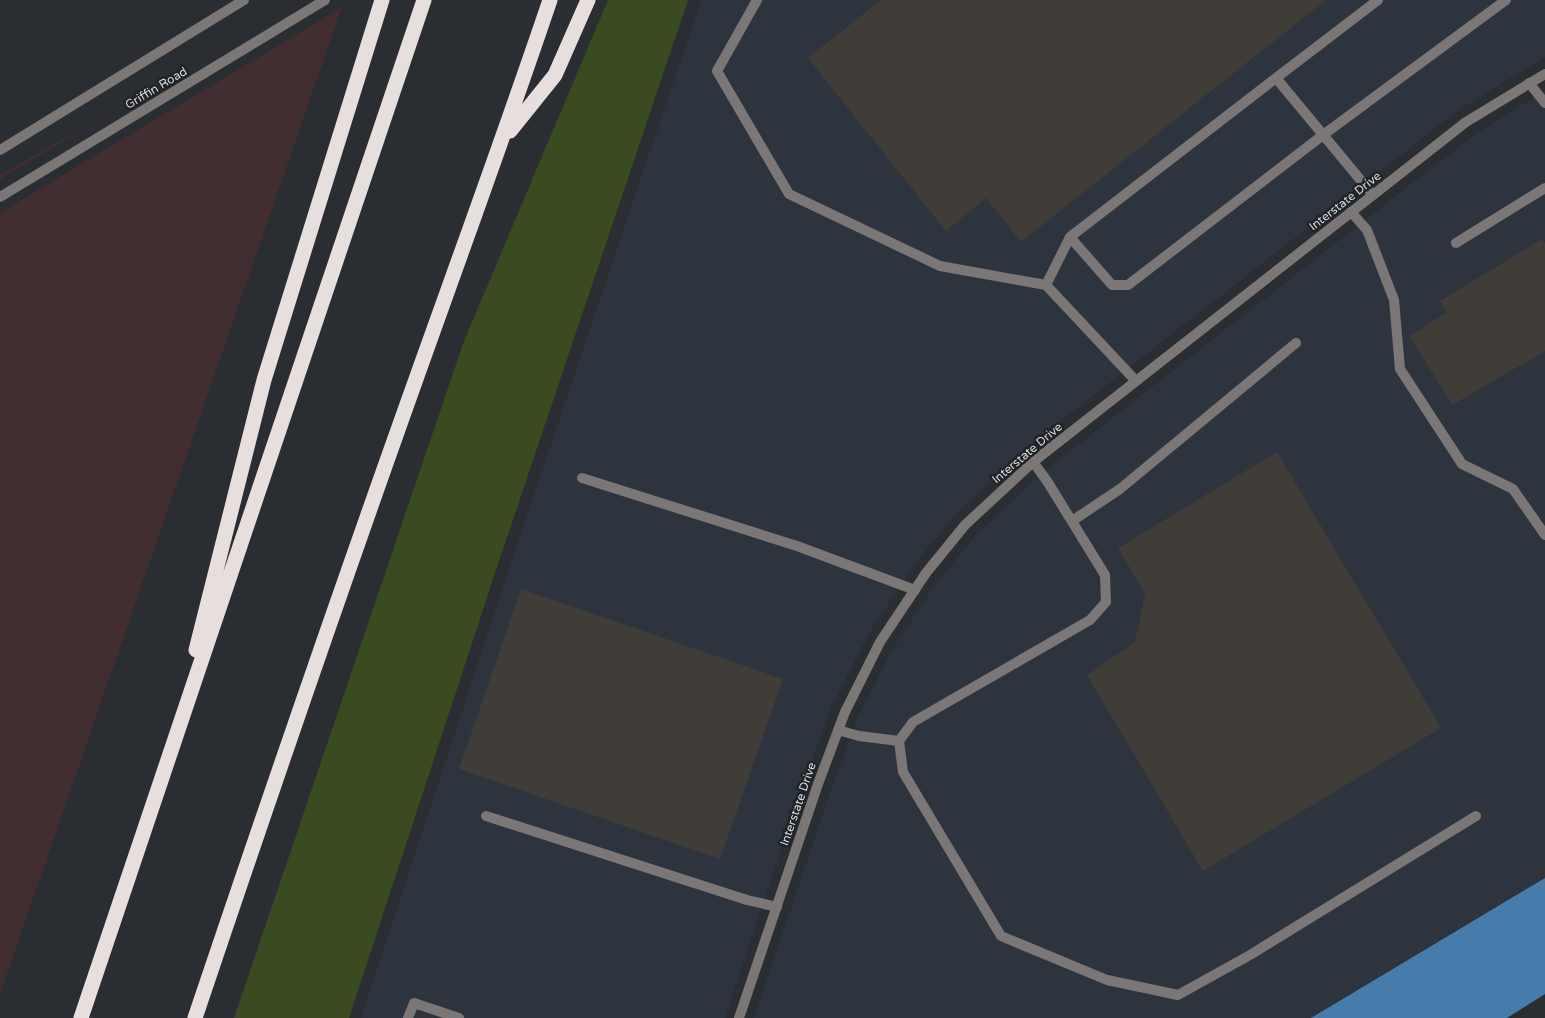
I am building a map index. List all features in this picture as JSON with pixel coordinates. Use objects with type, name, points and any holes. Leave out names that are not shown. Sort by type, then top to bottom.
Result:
[{"type":"highway","points":[[168,761],[264,380],[382,0]]},
{"type":"highway","points":[[81,1018],[424,0]]},
{"type":"highway","points":[[195,1018],[291,732],[550,0]]},
{"type":"highway","points":[[502,140],[555,75],[588,0]]},
{"type":"street","points":[[0,150],[244,0]]},
{"type":"street","name":"Griffin Road","points":[[0,196],[325,0]]},
{"type":"street","points":[[757,0],[718,71],[789,194],[940,266],[1046,285],[1136,381]]},
{"type":"street","points":[[1046,285],[1070,236],[1378,0]]},
{"type":"street","points":[[1070,236],[1112,285],[1128,285],[1323,135],[1506,0]]},
{"type":"street","name":"Interstate Drive","points":[[739,1018],[818,784],[845,712],[880,642],[926,573],[966,525],[1033,462],[1466,122],[1545,74]]},
{"type":"street","points":[[1276,78],[1373,195]]},
{"type":"street","points":[[1529,84],[1545,103]]},
{"type":"street","points":[[1456,243],[1545,188]]},
{"type":"street","points":[[1352,212],[1367,230],[1394,300],[1400,369],[1462,464],[1513,489],[1545,536]]},
{"type":"street","points":[[1072,522],[1120,489],[1296,343]]},
{"type":"street","points":[[1033,462],[1047,481],[1105,575],[1106,602],[1090,620],[913,722],[899,741],[903,772],[1001,936],[1107,980],[1178,995],[1250,955],[1476,816]]},
{"type":"street","points":[[582,478],[797,546],[915,590]]},
{"type":"street","points":[[838,730],[859,736],[899,741]]},
{"type":"street","points":[[486,816],[747,900],[777,906]]},
{"type":"street","points":[[408,1018],[414,1003],[460,1018]]},
{"type":"shaded area","points":[[701,0],[1545,0],[1545,57],[1457,111],[1024,450],[955,515],[915,564],[869,633],[833,704],[805,778],[725,1018],[361,1018],[506,578]]},
{"type":"shaded area","points":[[342,7],[0,994],[0,213]]},
{"type":"shaded area","points":[[1545,91],[1545,878],[1311,1018],[754,1018],[857,719],[892,650],[937,582],[976,535],[1042,473],[1474,135]]},
{"type":"shaded area","points":[[133,99],[0,179],[0,175]]},
{"type":"green space","points":[[608,0],[688,0],[495,573],[349,1018],[234,1018],[464,341]]},
{"type":"water","points":[[1545,878],[1545,994],[1507,1018],[1311,1018]]},
{"type":"building","points":[[881,0],[1326,0],[1021,242],[986,198],[946,231],[808,58]]},
{"type":"building","points":[[1542,239],[1545,244],[1545,351],[1452,405],[1410,336],[1447,312],[1440,301]]},
{"type":"building","points":[[1277,452],[1441,728],[1203,871],[1087,675],[1135,642],[1145,593],[1118,548]]},
{"type":"building","points":[[521,589],[783,679],[720,859],[459,769]]}]
